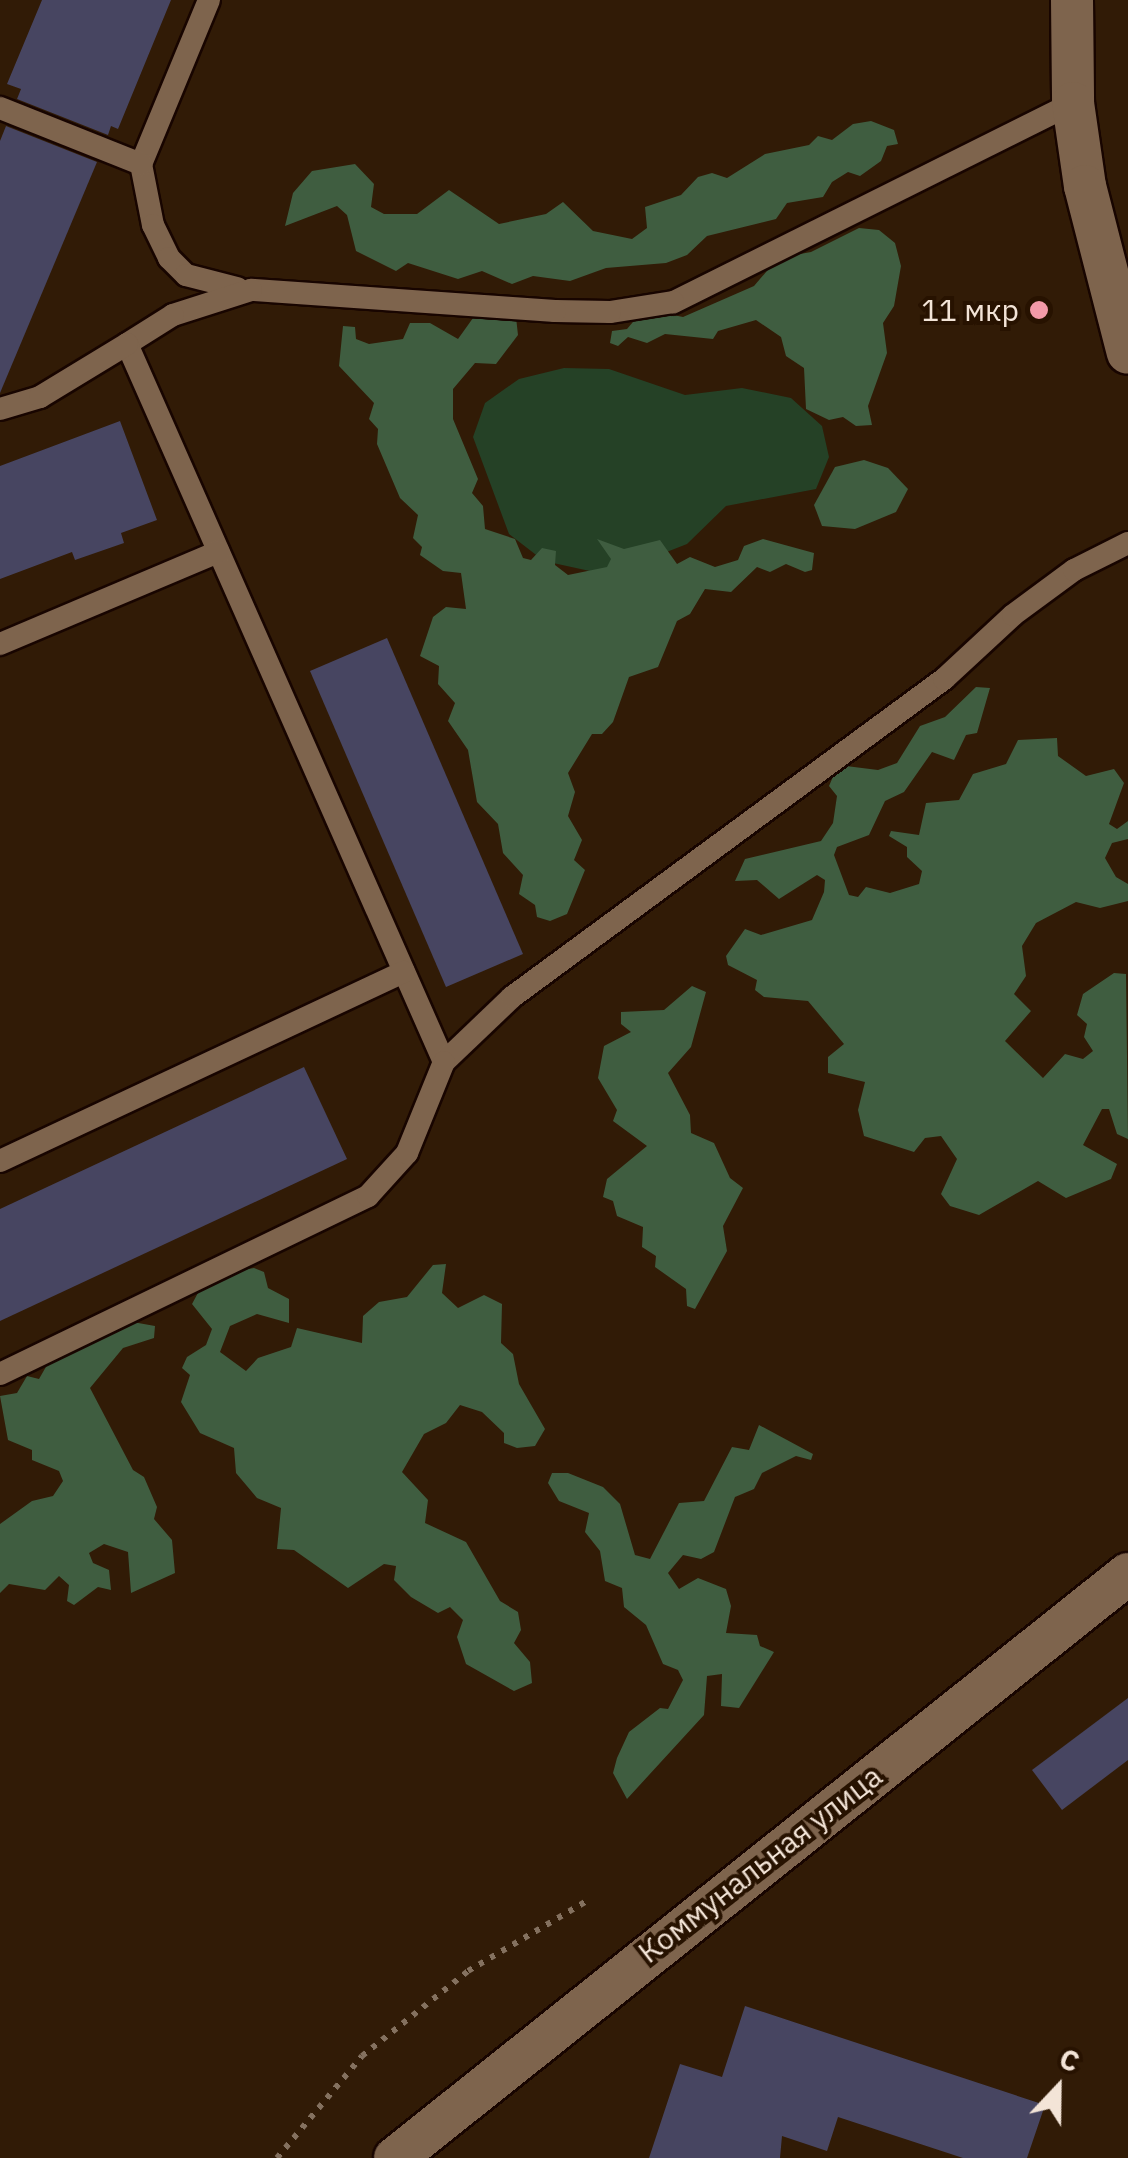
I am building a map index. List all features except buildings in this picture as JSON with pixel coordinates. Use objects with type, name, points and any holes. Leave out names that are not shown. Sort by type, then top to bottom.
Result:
[{"type":"street","points":[[1072,0],[1073,103],[1085,186],[1128,353]]},
{"type":"street","name":"Коммунальная улица","points":[[395,2158],[1128,1574]]},
{"type":"lane","points":[[209,0],[141,164],[153,225],[168,258],[208,284],[251,290],[555,311],[673,302],[1073,103]]},
{"type":"lane","points":[[0,108],[141,164]]},
{"type":"lane","points":[[0,410],[40,397],[173,316],[251,290]]},
{"type":"lane","points":[[127,344],[444,1062]]},
{"type":"lane","points":[[0,1374],[368,1196],[407,1153],[444,1062],[512,996],[944,679],[1014,615],[1074,570],[1128,543]]},
{"type":"lane","points":[[0,644],[218,552]]},
{"type":"lane","points":[[0,1161],[404,972]]},
{"type":"path","points":[[277,2158],[362,2056],[468,1971],[587,1901]]},
{"type":"green space","points":[[871,121],[894,130],[898,144],[887,146],[881,161],[860,176],[848,172],[832,182],[823,197],[787,203],[776,219],[707,236],[687,255],[666,263],[606,268],[570,281],[533,276],[512,284],[482,271],[458,279],[408,263],[396,271],[356,251],[347,215],[337,206],[285,226],[293,193],[312,171],[355,164],[374,184],[371,207],[384,214],[417,214],[449,190],[499,224],[546,214],[563,202],[593,231],[632,239],[647,228],[645,207],[681,195],[698,177],[712,173],[727,178],[765,154],[809,145],[818,136],[832,140],[853,124]]},
{"type":"green space","points":[[859,228],[879,230],[895,243],[901,266],[894,306],[883,323],[887,353],[868,406],[872,425],[856,426],[843,417],[829,420],[806,409],[804,368],[786,356],[781,337],[756,320],[718,331],[713,339],[665,334],[647,343],[628,337],[618,346],[610,343],[612,331],[627,329],[644,309],[683,317],[754,286],[778,258],[811,252]]},
{"type":"green space","points":[[478,311],[516,317],[518,335],[496,364],[475,363],[453,389],[453,419],[478,479],[472,493],[483,506],[485,529],[515,539],[523,558],[531,560],[542,548],[556,551],[555,565],[568,575],[607,567],[611,559],[597,539],[624,549],[660,540],[677,564],[690,557],[715,567],[738,560],[744,546],[763,539],[814,553],[812,570],[805,572],[786,564],[770,572],[757,567],[731,592],[705,589],[690,614],[677,621],[658,667],[629,677],[613,722],[602,734],[592,734],[568,773],[575,792],[568,816],[582,840],[574,860],[585,870],[567,914],[550,921],[537,917],[535,905],[519,894],[523,875],[503,853],[498,824],[477,802],[468,750],[448,721],[455,703],[438,684],[439,666],[420,656],[433,617],[446,607],[466,609],[461,573],[443,571],[420,555],[422,547],[413,538],[418,515],[400,498],[377,444],[378,429],[369,419],[374,403],[339,366],[343,326],[355,327],[356,339],[369,344],[403,339],[410,323],[430,323],[458,339]]},
{"type":"green space","points":[[564,368],[609,369],[685,395],[742,388],[791,398],[822,426],[829,457],[816,489],[726,506],[687,544],[608,575],[544,561],[509,534],[473,437],[485,403],[519,379]]},
{"type":"green space","points":[[864,460],[888,468],[908,489],[896,512],[855,529],[822,526],[814,505],[835,467]]},
{"type":"green space","points":[[976,687],[990,688],[977,733],[966,735],[954,760],[932,752],[904,792],[885,801],[869,835],[837,847],[834,855],[849,895],[858,897],[866,887],[890,893],[919,884],[922,871],[907,857],[907,847],[889,836],[891,831],[919,835],[926,803],[959,800],[973,774],[1006,764],[1018,740],[1057,738],[1058,756],[1086,776],[1114,769],[1124,783],[1109,824],[1117,829],[1128,821],[1128,839],[1112,843],[1105,858],[1116,877],[1128,884],[1128,901],[1100,908],[1076,902],[1036,923],[1022,946],[1026,976],[1014,994],[1031,1011],[1005,1041],[1043,1078],[1065,1054],[1083,1059],[1093,1051],[1084,1037],[1087,1024],[1077,1015],[1083,994],[1114,973],[1126,974],[1128,1139],[1117,1134],[1109,1109],[1102,1109],[1083,1145],[1117,1164],[1111,1179],[1066,1198],[1038,1181],[979,1215],[950,1206],[941,1194],[957,1159],[941,1136],[925,1138],[914,1152],[864,1136],[858,1110],[865,1082],[828,1073],[828,1057],[844,1044],[808,1001],[764,997],[755,990],[757,980],[728,965],[726,956],[745,929],[761,935],[812,920],[824,892],[825,880],[817,875],[779,899],[757,880],[735,881],[745,859],[821,841],[833,823],[837,796],[829,786],[838,765],[878,770],[897,763],[920,726],[945,717]]},
{"type":"green space","points":[[692,986],[706,992],[691,1047],[668,1073],[690,1115],[691,1133],[714,1143],[730,1178],[743,1188],[723,1226],[727,1251],[695,1309],[687,1306],[686,1289],[655,1267],[656,1256],[642,1247],[643,1227],[617,1216],[613,1201],[603,1197],[607,1179],[647,1146],[613,1121],[617,1110],[598,1078],[604,1046],[631,1032],[621,1024],[621,1012],[664,1010]]},
{"type":"green space","points":[[446,1264],[442,1293],[458,1308],[484,1295],[502,1304],[501,1343],[513,1354],[519,1384],[545,1429],[535,1446],[517,1448],[504,1443],[504,1433],[482,1412],[460,1405],[446,1423],[424,1434],[402,1472],[428,1500],[425,1523],[466,1542],[500,1601],[518,1612],[521,1630],[514,1643],[530,1662],[532,1683],[514,1691],[466,1664],[457,1637],[463,1620],[450,1607],[438,1613],[411,1597],[394,1580],[396,1566],[384,1564],[348,1588],[294,1550],[277,1549],[281,1508],[257,1498],[236,1473],[234,1448],[200,1433],[181,1402],[190,1375],[182,1368],[187,1357],[206,1345],[212,1329],[192,1304],[207,1276],[254,1268],[264,1272],[268,1288],[289,1299],[289,1323],[257,1314],[230,1326],[220,1352],[246,1371],[258,1358],[291,1347],[297,1328],[362,1343],[363,1316],[379,1302],[407,1297],[433,1265]]},
{"type":"green space","points":[[116,1319],[155,1326],[154,1338],[123,1348],[90,1388],[133,1470],[144,1477],[157,1507],[154,1519],[172,1540],[175,1573],[131,1593],[128,1552],[104,1544],[89,1553],[93,1563],[109,1570],[111,1590],[98,1587],[74,1605],[67,1601],[69,1585],[59,1576],[45,1590],[9,1584],[0,1593],[0,1524],[32,1501],[53,1496],[63,1481],[59,1471],[32,1460],[32,1450],[8,1440],[0,1396],[17,1393],[27,1376],[39,1379],[59,1344]]},
{"type":"green space","points":[[759,1425],[813,1454],[811,1460],[796,1456],[762,1473],[754,1489],[735,1497],[714,1552],[701,1559],[683,1555],[668,1573],[679,1589],[698,1578],[726,1589],[731,1606],[726,1633],[757,1635],[760,1646],[774,1652],[739,1708],[721,1706],[722,1674],[707,1676],[704,1715],[627,1799],[613,1773],[629,1732],[660,1708],[668,1709],[683,1680],[678,1670],[663,1664],[646,1625],[624,1607],[622,1588],[605,1581],[600,1551],[585,1532],[589,1513],[559,1501],[548,1483],[552,1473],[568,1473],[603,1487],[620,1504],[635,1555],[650,1559],[679,1503],[704,1501],[732,1447],[749,1450]]},
{"type":"place","name":"11 мкр","points":[[1039,310]]}]
